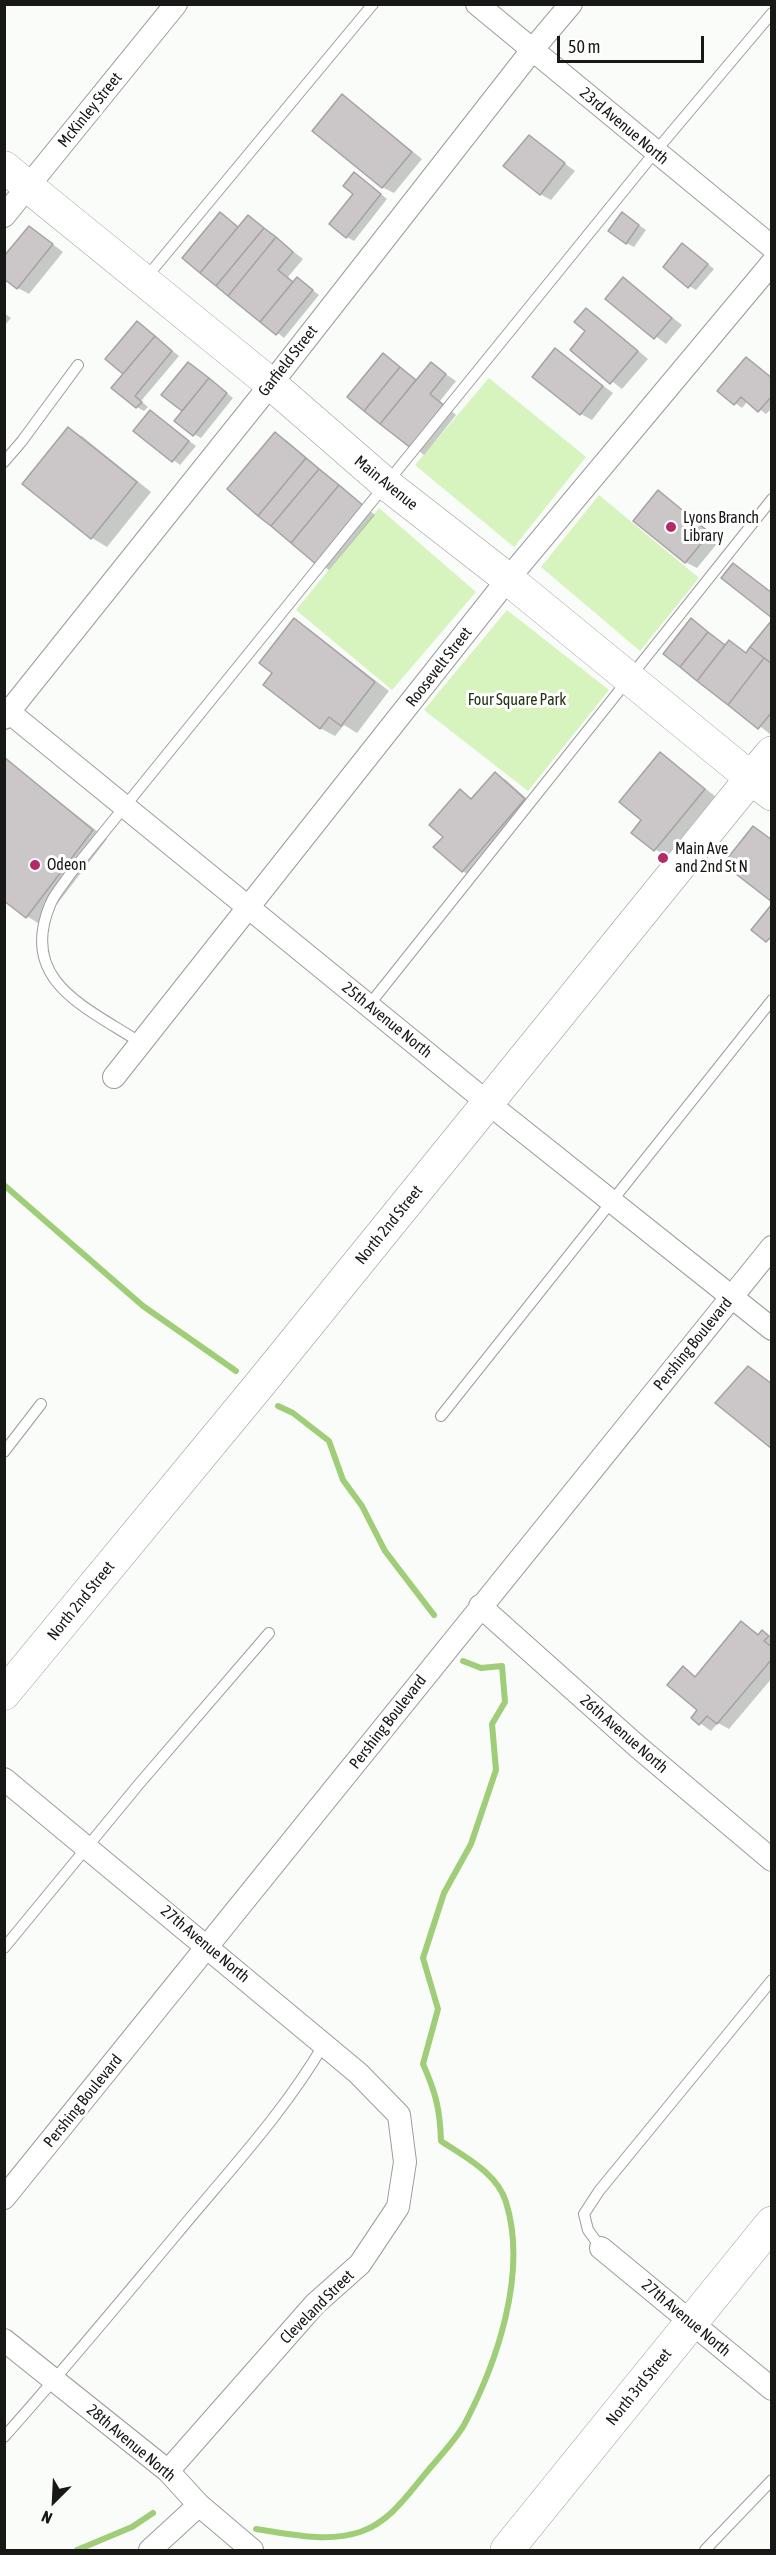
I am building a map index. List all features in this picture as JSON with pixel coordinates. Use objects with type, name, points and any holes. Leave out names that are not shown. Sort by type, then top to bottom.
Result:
[{"type":"main road","name":"North 3rd Street","points":[[507,2550],[771,2223]]},
{"type":"street","name":"McKinley Street","points":[[4,216],[176,4]]},
{"type":"street","name":"23rd Avenue North","points":[[477,4],[771,247]]},
{"type":"street","name":"Garfield Street","points":[[6,712],[271,384],[571,4]]},
{"type":"street","name":"Main Avenue","points":[[4,167],[271,384],[386,484],[508,579],[629,679],[765,775]]},
{"type":"street","name":"Roosevelt Street","points":[[114,1077],[508,579],[771,262]]},
{"type":"street","name":"25th Avenue North","points":[[6,712],[771,1329]]},
{"type":"street","name":"North 2nd Street","points":[[4,1694],[488,1103],[765,775]]},
{"type":"street","name":"Pershing Boulevard","points":[[4,2198],[771,1247]]},
{"type":"street","name":"26th Avenue North","points":[[480,1606],[638,1747],[771,1860]]},
{"type":"street","name":"27th Avenue North","points":[[4,1779],[209,1946],[358,2073],[399,2115]]},
{"type":"street","name":"Cleveland Street","points":[[168,2471],[315,2304],[360,2264],[398,2208],[405,2162],[399,2115]]},
{"type":"street","name":"27th Avenue North","points":[[601,2248],[771,2389]]},
{"type":"street","name":"28th Avenue North","points":[[4,2340],[168,2471],[200,2505],[252,2550]]},
{"type":"street","points":[[150,2550],[200,2505]]},
{"type":"lane","points":[[143,282],[373,4]]},
{"type":"lane","points":[[141,1043],[95,1014],[54,981],[40,948],[50,904],[70,874],[655,152],[771,13]]},
{"type":"lane","points":[[4,462],[78,365]]},
{"type":"lane","points":[[369,1005],[771,499]]},
{"type":"lane","points":[[441,1416],[771,1000]]},
{"type":"lane","points":[[4,1452],[41,1404]]},
{"type":"lane","points":[[4,1948],[268,1633]]},
{"type":"lane","points":[[601,2248],[588,2230],[584,2214],[599,2191],[771,1980]]},
{"type":"lane","points":[[4,2438],[55,2381],[92,2334],[273,2121],[303,2079],[324,2044]]},
{"type":"lane","points":[[705,2550],[771,2480]]},
{"type":"green space","points":[[489,378],[586,457],[514,547],[415,465]]},
{"type":"green space","points":[[599,495],[699,578],[640,651],[541,567]]},
{"type":"green space","points":[[379,508],[476,592],[392,690],[296,610]]},
{"type":"green space","name":"Four Square Park","points":[[507,610],[609,690],[528,791],[424,710]]},
{"type":"building","points":[[342,94],[412,152],[382,188],[312,131]]},
{"type":"building","points":[[529,135],[565,163],[540,195],[503,166]]},
{"type":"building","points":[[354,172],[381,194],[346,238],[329,224],[353,194],[343,186]]},
{"type":"building","points":[[220,212],[238,227],[200,273],[182,258]]},
{"type":"building","points":[[622,212],[639,225],[626,244],[608,231]]},
{"type":"building","points":[[248,215],[264,228],[216,286],[200,273]]},
{"type":"building","points":[[29,226],[53,244],[17,289],[4,279],[4,256]]},
{"type":"building","points":[[264,228],[276,237],[228,296],[216,286]]},
{"type":"building","points":[[276,237],[293,252],[278,270],[293,282],[260,322],[228,296]]},
{"type":"building","points":[[682,243],[708,264],[688,288],[663,267]]},
{"type":"building","points":[[297,277],[313,290],[276,335],[260,322]]},
{"type":"building","points":[[623,277],[672,318],[654,339],[605,299]]},
{"type":"building","points":[[586,308],[638,351],[610,384],[570,350],[585,331],[574,322]]},
{"type":"building","points":[[137,321],[155,336],[123,374],[105,359]]},
{"type":"building","points":[[155,336],[172,351],[135,396],[142,402],[136,408],[111,388]]},
{"type":"building","points":[[555,348],[603,386],[580,415],[532,377]]},
{"type":"building","points":[[383,353],[400,367],[364,411],[347,397]]},
{"type":"building","points":[[746,357],[772,378],[772,396],[758,412],[741,397],[734,405],[717,391]]},
{"type":"building","points":[[188,362],[209,378],[182,411],[161,395]]},
{"type":"building","points":[[431,362],[446,374],[430,394],[446,407],[412,449],[380,424]]},
{"type":"building","points":[[400,367],[416,380],[380,424],[364,411]]},
{"type":"building","points":[[209,378],[227,393],[193,436],[174,421]]},
{"type":"building","points":[[150,410],[189,441],[172,462],[133,431]]},
{"type":"building","points":[[68,427],[137,482],[91,539],[22,484]]},
{"type":"building","points":[[275,432],[306,458],[258,516],[227,489]]},
{"type":"building","points":[[306,458],[319,469],[271,526],[258,516]]},
{"type":"building","points":[[319,469],[339,485],[291,543],[271,526]]},
{"type":"building","points":[[339,485],[365,507],[317,565],[291,543]]},
{"type":"building","name":"Lyons Branch Library","points":[[658,490],[710,533],[685,563],[633,521]]},
{"type":"building","points":[[733,563],[772,593],[772,618],[721,578]]},
{"type":"building","points":[[294,618],[375,682],[341,726],[329,717],[320,729],[263,685],[272,673],[259,663]]},
{"type":"building","points":[[691,618],[708,632],[680,667],[663,654]]},
{"type":"building","points":[[772,620],[772,664],[750,647]]},
{"type":"building","points":[[708,632],[725,645],[697,681],[680,667]]},
{"type":"building","points":[[729,640],[746,653],[750,647],[764,658],[728,705],[697,681]]},
{"type":"building","points":[[764,658],[772,664],[772,712],[758,729],[728,705]]},
{"type":"building","points":[[660,752],[705,789],[654,851],[631,833],[641,820],[619,802]]},
{"type":"building","name":"Odeon","points":[[4,757],[93,830],[26,918],[4,901]]},
{"type":"building","points":[[495,772],[525,799],[462,872],[433,847],[443,837],[429,825],[460,789],[471,799]]},
{"type":"building","points":[[753,826],[772,840],[772,902],[723,864]]},
{"type":"building","points":[[772,904],[772,936],[766,942],[751,930]]},
{"type":"building","points":[[748,1366],[772,1384],[772,1449],[715,1403]]},
{"type":"building","points":[[741,1621],[758,1635],[762,1630],[769,1636],[764,1641],[772,1647],[772,1659],[717,1724],[707,1716],[699,1725],[691,1718],[697,1710],[667,1685],[683,1666],[695,1677]]},
{"type":"waterway","points":[[4,1185],[143,1306],[236,1371]]},
{"type":"waterway","points":[[278,1406],[293,1413],[329,1441],[343,1480],[362,1506],[385,1551],[434,1615]]},
{"type":"waterway","points":[[256,2529],[335,2537],[360,2532],[387,2517],[460,2432],[488,2374],[506,2317],[513,2258],[512,2229],[506,2202],[502,2192],[488,2174],[441,2141],[436,2102],[423,2064],[438,2009],[423,1958],[444,1893],[471,1844],[496,1770],[492,1724],[505,1702],[502,1666],[481,1668],[463,1661]]},
{"type":"waterway","points":[[77,2550],[132,2527],[153,2513]]},
{"type":"place","name":"Lyons Branch Library","points":[[671,527]]},
{"type":"place","name":"Main Ave and 2nd St N","points":[[663,858]]},
{"type":"place","name":"Odeon","points":[[35,865]]}]
